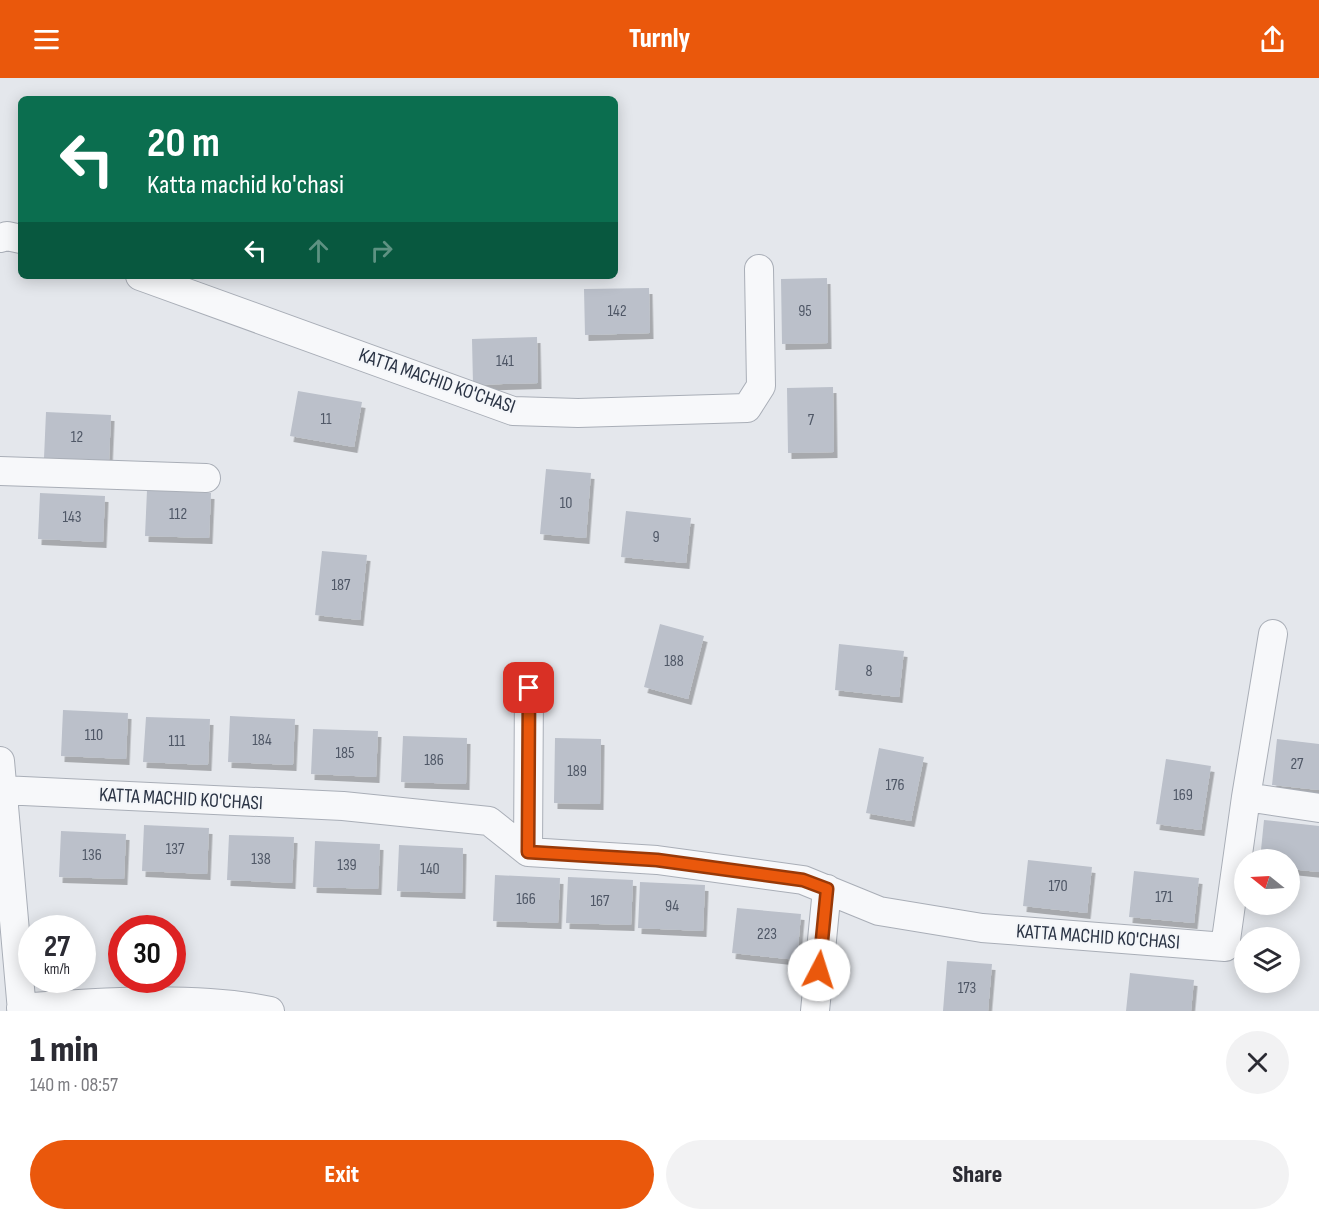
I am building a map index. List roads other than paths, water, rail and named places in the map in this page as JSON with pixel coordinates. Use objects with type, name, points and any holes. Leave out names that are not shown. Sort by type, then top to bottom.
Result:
[{"type":"street","points":[[0,237],[18,238]]},
{"type":"street","name":"KATTA MACHID KO'CHASI","points":[[148,279],[513,411],[578,413],[747,408],[761,386],[759,269]]},
{"type":"street","points":[[0,471],[206,478]]},
{"type":"street","name":"KATTA MACHID KO'CHASI","points":[[2,790],[343,806],[489,821],[528,852],[657,860],[803,880],[879,911],[982,928],[1225,947],[1246,797],[1273,634]]},
{"type":"street","points":[[528,852],[529,688]]},
{"type":"street","points":[[0,761],[22,1009],[170,1002],[270,1011]]},
{"type":"street","points":[[1246,797],[1319,808]]},
{"type":"street","points":[[815,1011],[827,889]]}]
